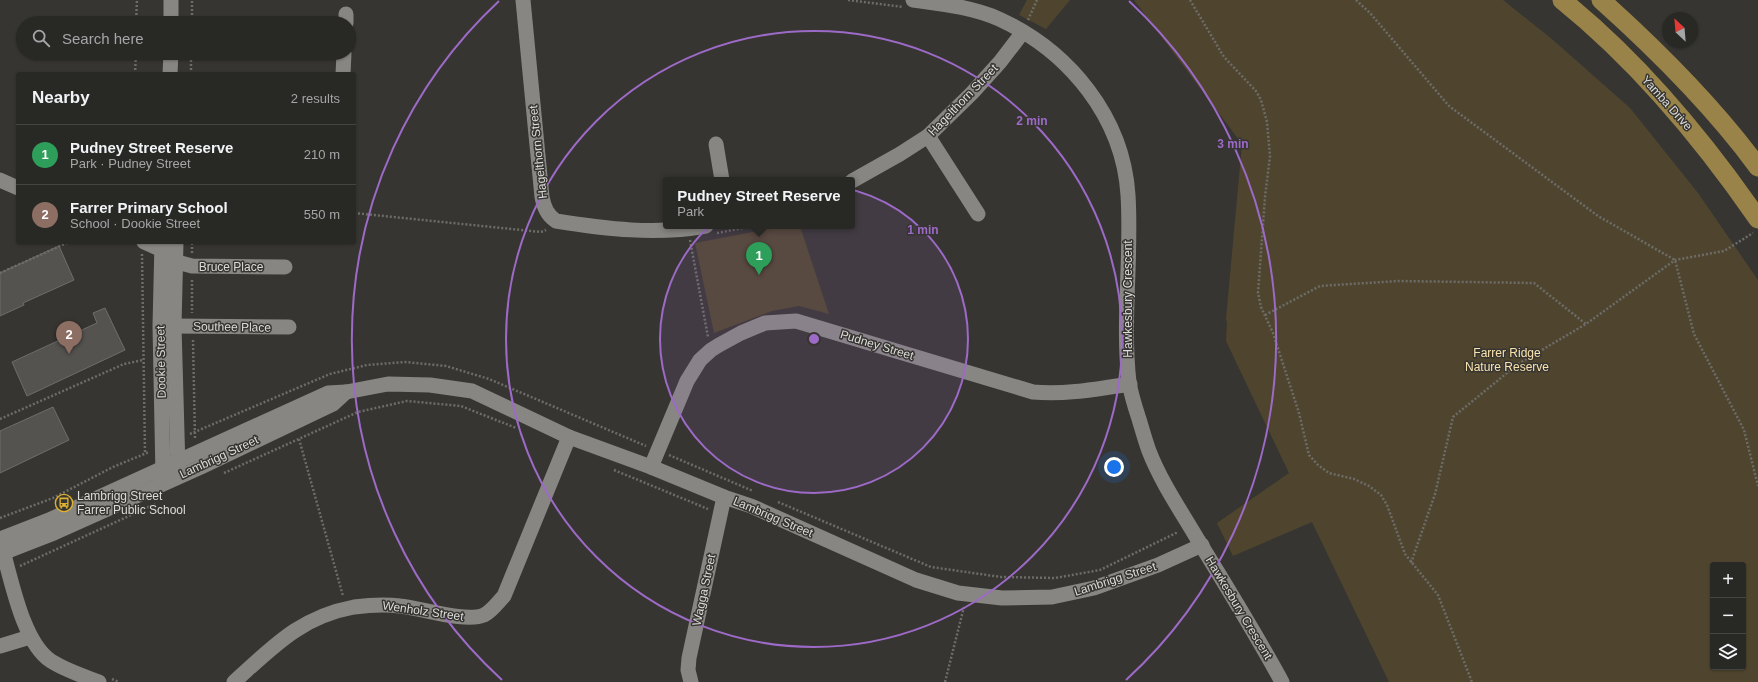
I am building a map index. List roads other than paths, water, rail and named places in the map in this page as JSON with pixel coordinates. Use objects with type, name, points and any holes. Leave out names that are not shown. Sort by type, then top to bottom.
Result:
[{"type":"main road","name":"Yamba Drive","points":[[1562,0],[1619,51],[1670,104],[1728,176],[1758,219]]},
{"type":"main road","points":[[1601,0],[1639,34],[1679,75],[1717,117],[1758,167]]},
{"type":"street","points":[[171,0],[171,16]]},
{"type":"street","name":"Hagelthorn Street","points":[[523,0],[542,197],[545,208],[550,217],[556,221],[628,231],[688,229]]},
{"type":"street","name":"Hawkesbury Crescent","points":[[910,4],[959,6],[999,19],[1043,44],[1070,68],[1097,104],[1109,126],[1125,170],[1128,194],[1126,330],[1130,384],[1149,452],[1167,486],[1282,682]]},
{"type":"street","name":"Hagelthorn Street","points":[[855,179],[928,136],[972,93],[1000,62],[1023,32]]},
{"type":"street","points":[[170,72],[171,60]]},
{"type":"street","points":[[343,72],[344,60]]},
{"type":"street","points":[[928,136],[978,214]]},
{"type":"street","points":[[716,144],[722,177]]},
{"type":"street","points":[[0,180],[16,187]]},
{"type":"street","name":"Dookie Street","points":[[176,244],[177,262],[174,326],[178,469]]},
{"type":"street","points":[[142,246],[162,246],[177,262]]},
{"type":"street","name":"Dookie Street","points":[[162,246],[160,326],[163,476]]},
{"type":"street","name":"Bruce Place","points":[[177,262],[192,266],[285,267]]},
{"type":"street","name":"Pudney Street","points":[[645,465],[658,450],[687,381],[700,360],[711,350],[741,333],[765,322],[796,321],[1033,392],[1050,394],[1130,384]]},
{"type":"street","name":"Southee Place","points":[[174,326],[289,328]]},
{"type":"street","name":"Lambrigg Street","points":[[178,469],[195,453],[328,393],[346,392],[388,384],[430,385],[472,391],[569,437],[751,506],[916,580],[958,593],[1002,598],[1052,597],[1094,588],[1158,565],[1202,545]]},
{"type":"street","name":"Lambrigg Street","points":[[1,547],[54,533],[178,469],[333,404],[346,392]]},
{"type":"street","name":"Wenholz Street","points":[[234,682],[283,638],[302,625],[318,617],[346,609],[376,605],[399,606],[460,618],[472,618],[484,615],[504,596],[569,437]]},
{"type":"street","name":"Wagga Street","points":[[691,682],[688,670],[689,658],[724,497]]},
{"type":"street","points":[[1,547],[17,569],[30,637],[36,648],[50,661],[77,679],[102,679]]},
{"type":"street","points":[[0,646],[30,637]]},
{"type":"place","name":"Pudney Street Reserve","points":[[759,275]]},
{"type":"place","name":"Farrer Primary School","points":[[69,354]]},
{"type":"place","name":"Lambrigg Street Farrer Public School","points":[[64,503]]},
{"type":"park label","name":"Farrer Ridge Nature Reserve","points":[[1507,360]]}]
